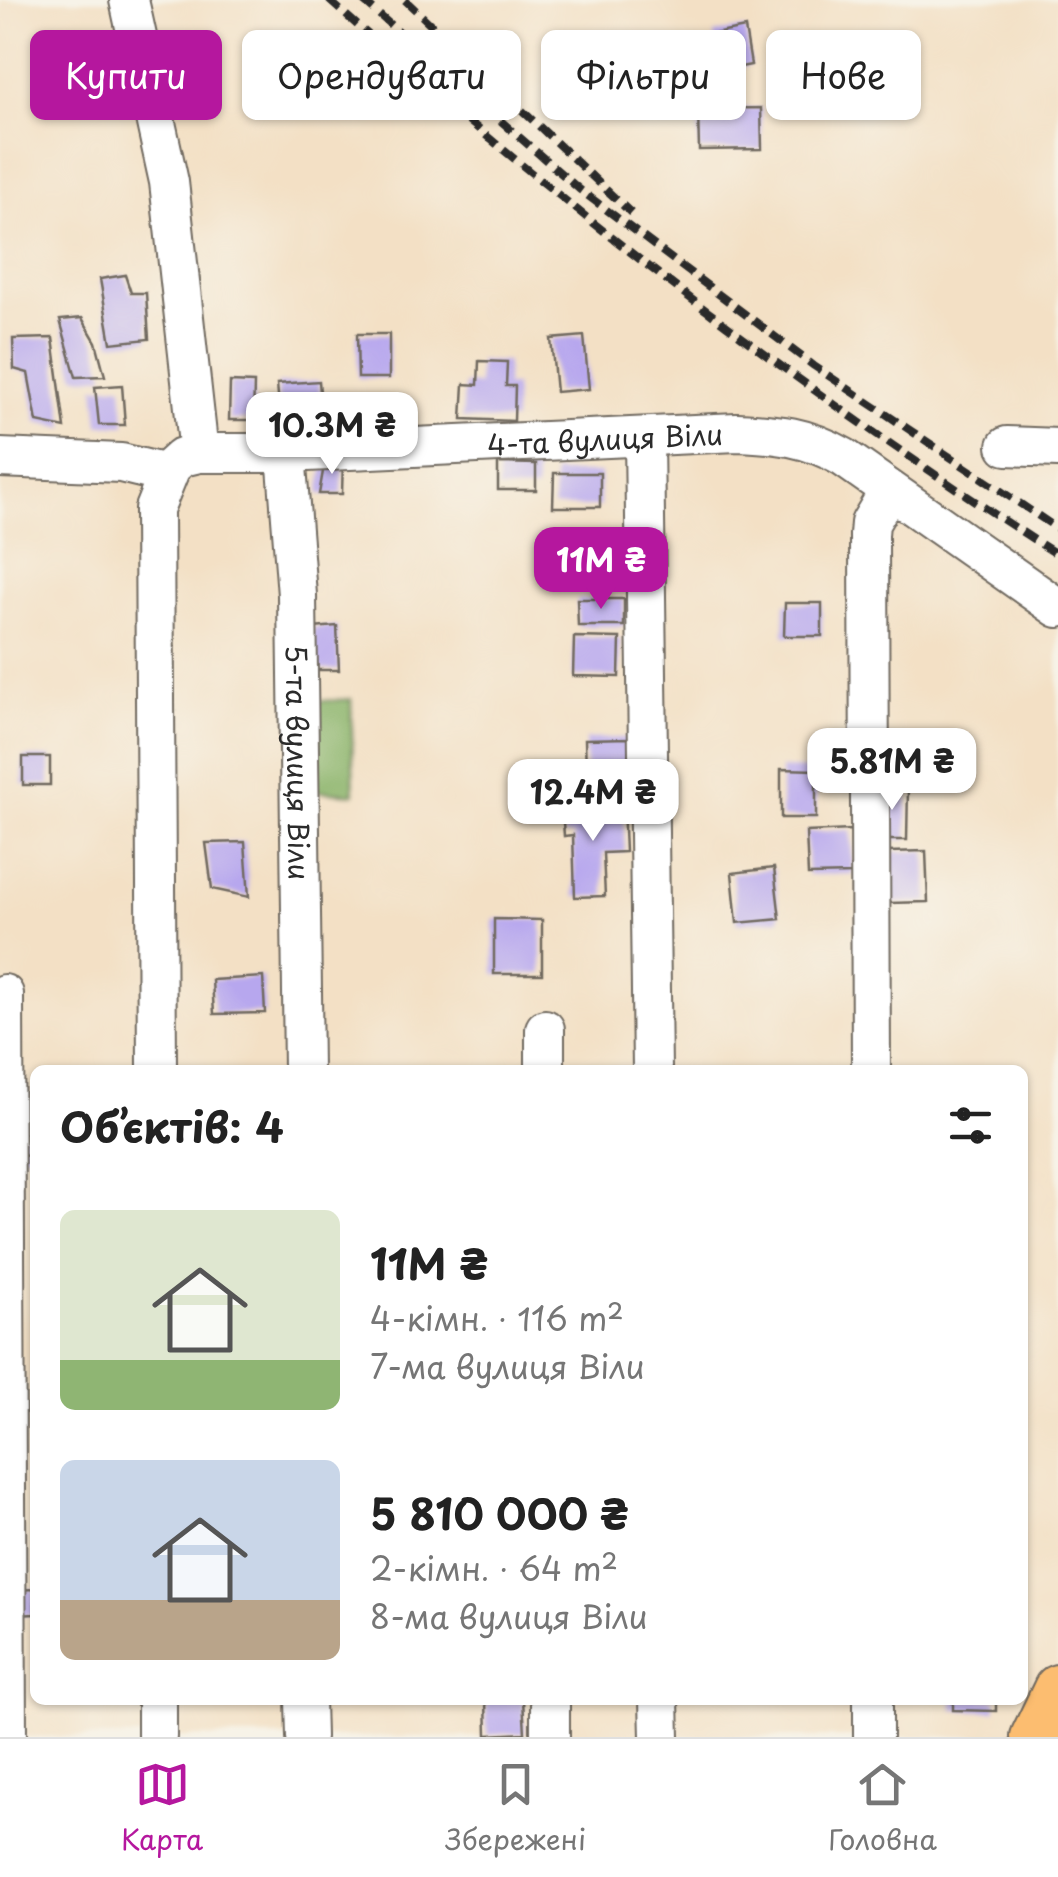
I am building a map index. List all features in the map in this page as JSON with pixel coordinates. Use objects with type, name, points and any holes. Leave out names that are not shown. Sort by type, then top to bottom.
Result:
[{"type":"main road","points":[[1035,1737],[1058,1689]]},
{"type":"street","points":[[129,0],[169,182],[198,452],[182,457],[166,474],[154,509],[158,1065]]},
{"type":"street","name":"4-та вулиця Віли","points":[[198,452],[286,453],[737,432],[787,435],[816,442],[1058,608]]},
{"type":"street","points":[[644,438],[652,1065]]},
{"type":"street","points":[[1006,446],[1058,448]]},
{"type":"street","name":"5-та вулиця Віли","points":[[286,453],[297,595],[303,1065]]},
{"type":"street","points":[[0,458],[121,463],[166,474]]},
{"type":"street","points":[[870,1065],[868,534],[870,523],[889,491]]},
{"type":"street","points":[[4,994],[7,1737]]},
{"type":"street","points":[[544,1029],[545,1065]]},
{"type":"street","points":[[157,1705],[157,1737]]},
{"type":"street","points":[[305,1705],[306,1737]]},
{"type":"street","points":[[550,1705],[550,1737]]},
{"type":"street","points":[[659,1705],[660,1737]]},
{"type":"street","points":[[873,1705],[873,1737]]},
{"type":"green space","points":[[351,699],[354,794],[305,790],[304,702]]},
{"type":"building","points":[[746,34],[751,65],[746,66]]},
{"type":"building","points":[[746,108],[761,108],[762,149],[699,150],[698,120],[746,120]]},
{"type":"building","points":[[125,275],[131,293],[146,293],[149,339],[111,343],[100,279]]},
{"type":"building","points":[[82,318],[96,342],[105,376],[76,377],[60,320]]},
{"type":"building","points":[[357,334],[389,334],[389,378],[358,378]]},
{"type":"building","points":[[584,336],[589,389],[556,392],[551,339]]},
{"type":"building","points":[[53,338],[65,428],[37,422],[28,373],[14,369],[13,339]]},
{"type":"building","points":[[479,361],[507,362],[506,386],[515,386],[514,421],[462,419],[464,384],[478,385]]},
{"type":"building","points":[[319,381],[322,415],[280,418],[277,384]]},
{"type":"building","points":[[230,382],[254,383],[253,420],[229,420]]},
{"type":"building","points":[[122,385],[125,425],[99,425],[95,387]]},
{"type":"building","points":[[343,459],[342,494],[319,494],[325,460]]},
{"type":"building","points":[[498,463],[536,464],[536,490],[498,490]]},
{"type":"building","points":[[554,473],[600,473],[600,507],[553,507]]},
{"type":"building","points":[[577,599],[624,599],[624,626],[578,626]]},
{"type":"building","points":[[785,603],[822,603],[822,636],[784,636]]},
{"type":"building","points":[[337,626],[339,670],[315,670],[313,628]]},
{"type":"building","points":[[574,637],[620,638],[619,677],[573,676]]},
{"type":"building","points":[[630,738],[631,771],[586,771],[585,739]]},
{"type":"building","points":[[23,757],[50,757],[50,785],[23,785]]},
{"type":"building","points":[[781,769],[816,770],[816,818],[781,818]]},
{"type":"building","points":[[877,786],[908,787],[907,840],[876,840]]},
{"type":"building","points":[[623,805],[625,852],[603,853],[605,896],[575,897],[573,835],[564,836],[562,807]]},
{"type":"building","points":[[851,830],[853,874],[808,875],[806,832]]},
{"type":"building","points":[[245,842],[249,897],[212,889],[206,843]]},
{"type":"building","points":[[926,851],[928,902],[889,903],[887,852]]},
{"type":"building","points":[[774,868],[780,919],[737,923],[732,873]]},
{"type":"building","points":[[494,919],[542,920],[542,974],[494,974]]},
{"type":"building","points":[[263,977],[265,1013],[214,1014],[212,980]]},
{"type":"building","points":[[12,1133],[30,1134],[30,1156],[12,1155]]},
{"type":"building","points":[[30,1589],[30,1614],[16,1615],[14,1590]]},
{"type":"building","points":[[486,1705],[523,1705],[525,1733],[487,1735]]},
{"type":"building","points":[[953,1705],[996,1705],[996,1711],[953,1710]]},
{"type":"railway","points":[[329,0],[503,149],[682,292],[867,428],[1058,555]]},
{"type":"railway","points":[[362,0],[579,189],[814,366],[1058,529]]},
{"type":"railway","points":[[405,0],[631,213]]}]
